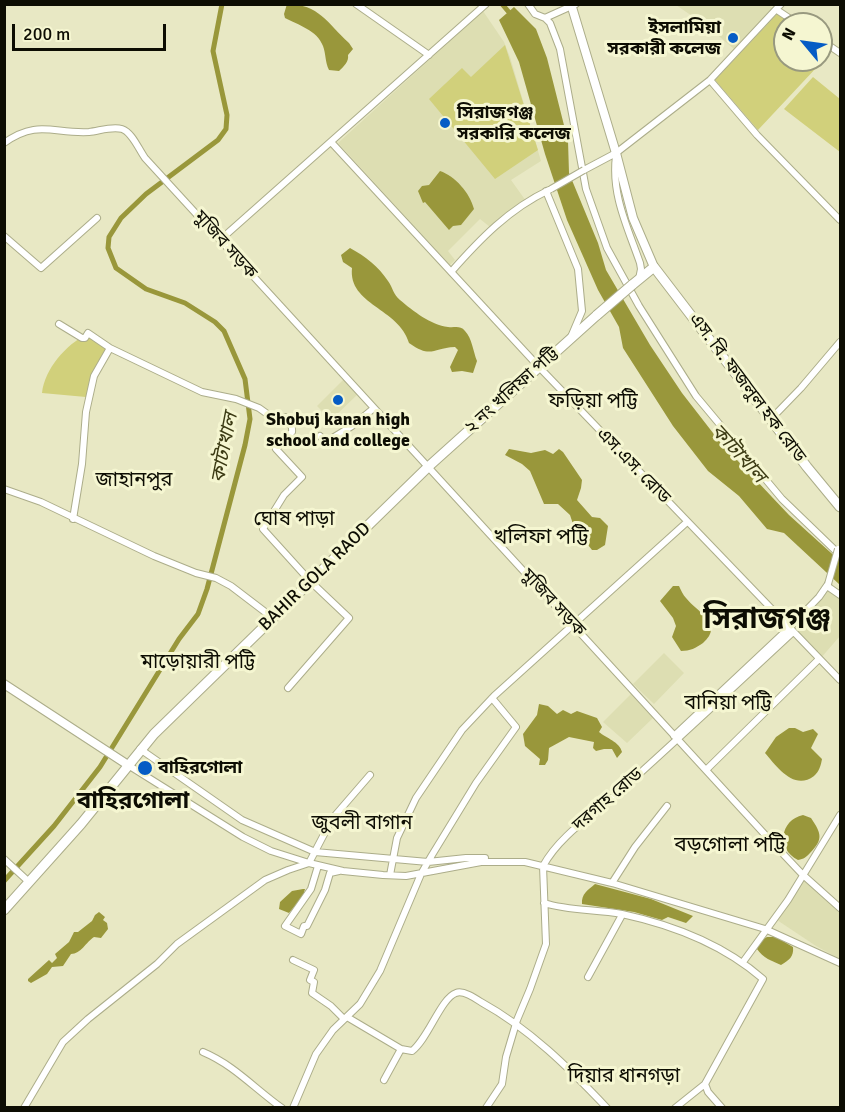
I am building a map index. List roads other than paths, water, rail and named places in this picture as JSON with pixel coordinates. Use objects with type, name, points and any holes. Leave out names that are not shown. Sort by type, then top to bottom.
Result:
[{"type":"main road","name":"২ নং খলিফা পট্টি","points":[[428,467],[538,367],[654,267]]},
{"type":"main road","name":"এস. বি. ফজলুল হক রোড","points":[[654,267],[770,420],[840,507]]},
{"type":"main road","name":"BAHIR GOLA RAOD","points":[[4,910],[27,880],[81,824],[125,764],[428,467]]},
{"type":"street","points":[[356,4],[429,55]]},
{"type":"street","points":[[220,240],[486,4]]},
{"type":"street","points":[[528,4],[535,14],[550,22],[560,49],[586,189],[602,239],[616,266],[696,396],[782,499],[840,549],[827,585],[840,595]]},
{"type":"street","points":[[545,18],[573,5],[633,218],[654,267]]},
{"type":"street","points":[[451,272],[489,231],[511,213],[616,153],[710,80],[779,7]]},
{"type":"street","points":[[710,80],[757,135],[840,220]]},
{"type":"street","name":"মুজিব সড়ক","points":[[4,143],[16,135],[34,129],[87,132],[120,129],[130,135],[145,158],[676,738],[802,874],[840,908]]},
{"type":"street","name":"এস.এস. রোড","points":[[331,142],[538,367],[840,680]]},
{"type":"street","points":[[616,153],[615,187],[641,269],[636,283]]},
{"type":"street","points":[[548,190],[578,269],[582,311],[571,338]]},
{"type":"street","points":[[4,237],[41,268],[97,218]]},
{"type":"street","points":[[625,222],[633,218]]},
{"type":"street","points":[[59,324],[82,338],[85,338],[88,333],[111,348],[202,392],[236,399],[259,408],[273,418],[285,417],[292,432],[276,449],[302,477],[285,495],[262,529],[311,582],[349,618],[288,688]]},
{"type":"street","points":[[770,420],[840,342]]},
{"type":"street","points":[[73,519],[82,464],[86,412],[94,376],[111,348]]},
{"type":"street","points":[[321,436],[326,442],[352,426],[374,408]]},
{"type":"street","points":[[4,489],[41,502],[154,556],[216,578],[231,586],[273,618]]},
{"type":"street","points":[[390,875],[397,838],[416,798],[462,730],[492,698],[687,522]]},
{"type":"street","name":"দরগাহ রোড","points":[[543,866],[548,857],[572,831],[605,805],[791,630],[827,585]]},
{"type":"street","points":[[706,770],[819,658]]},
{"type":"street","points":[[4,684],[125,764],[243,837],[271,851],[318,866],[343,871],[390,875],[421,874],[461,864],[501,861]]},
{"type":"street","points":[[293,1107],[316,1054],[333,1030],[364,999],[380,971],[428,862],[476,783],[516,727],[492,698]]},
{"type":"street","points":[[140,749],[242,820],[315,852],[428,862],[466,858],[525,862],[612,883],[765,929],[839,963]]},
{"type":"street","points":[[24,1107],[63,1042],[88,1019],[177,944],[265,880],[309,863],[332,819],[370,775]]},
{"type":"street","points":[[612,883],[635,847],[667,806]]},
{"type":"street","points":[[743,962],[788,900],[840,815]]},
{"type":"street","points":[[7,861],[27,880]]},
{"type":"street","points":[[318,866],[310,889],[285,926],[301,934],[321,900],[330,873],[343,871]]},
{"type":"street","points":[[486,1107],[502,1084],[506,1057],[516,1022],[546,944],[543,866]]},
{"type":"street","points":[[544,903],[559,908],[622,915],[682,932],[743,962],[763,979],[705,1084],[675,1107]]},
{"type":"street","points":[[588,977],[622,915]]},
{"type":"street","points":[[293,960],[314,970],[310,980],[314,982],[312,993],[345,1018],[401,1049],[412,1051],[416,1049],[453,994],[459,992],[474,998],[516,1022],[559,1059],[607,1107]]},
{"type":"street","points":[[384,1080],[401,1049]]},
{"type":"street","points":[[203,1052],[243,1076],[257,1090],[282,1107]]},
{"type":"street","points":[[705,1084],[708,1092],[722,1107]]},
{"type":"waterway","name":"কাটাখাল","points":[[4,881],[54,826],[100,767],[179,639],[198,614],[207,589],[245,445],[250,419],[245,379],[224,331],[215,322],[185,303],[146,289],[116,268],[108,248],[109,237],[121,218],[146,194],[218,140],[226,129],[227,115],[213,51],[222,4]]},
{"type":"waterway","name":"কাটাখাল","points":[[502,4],[513,17]]},
{"type":"place","name":"ইসলামিয়া সরকারী কলেজ","points":[[733,38]]},
{"type":"place","name":"সিরাজগঞ্জ সরকারি কলেজ","points":[[445,123]]},
{"type":"place","name":"Shobuj kanan high school and college","points":[[338,400]]},
{"type":"place","name":"বাহিরগোলা","points":[[145,768]]},
{"type":"district","name":"ফড়িয়া পট্টি","points":[[593,402]]},
{"type":"district","name":"জাহানপুর","points":[[134,481]]},
{"type":"district","name":"ঘোষ পাড়া","points":[[294,520]]},
{"type":"district","name":"খলিফা পট্টি","points":[[541,537]]},
{"type":"district","name":"সিরাজগঞ্জ","points":[[767,620]]},
{"type":"district","name":"মাড়োয়ারী পট্টি","points":[[198,663]]},
{"type":"district","name":"বানিয়া পট্টি","points":[[728,704]]},
{"type":"district","name":"বাহিরগোলা","points":[[133,802]]},
{"type":"district","name":"জুবলী বাগান","points":[[362,824]]},
{"type":"district","name":"বড়গোলা পট্টি","points":[[730,845]]},
{"type":"district","name":"দিয়ার ধানগড়া","points":[[624,1077]]}]
